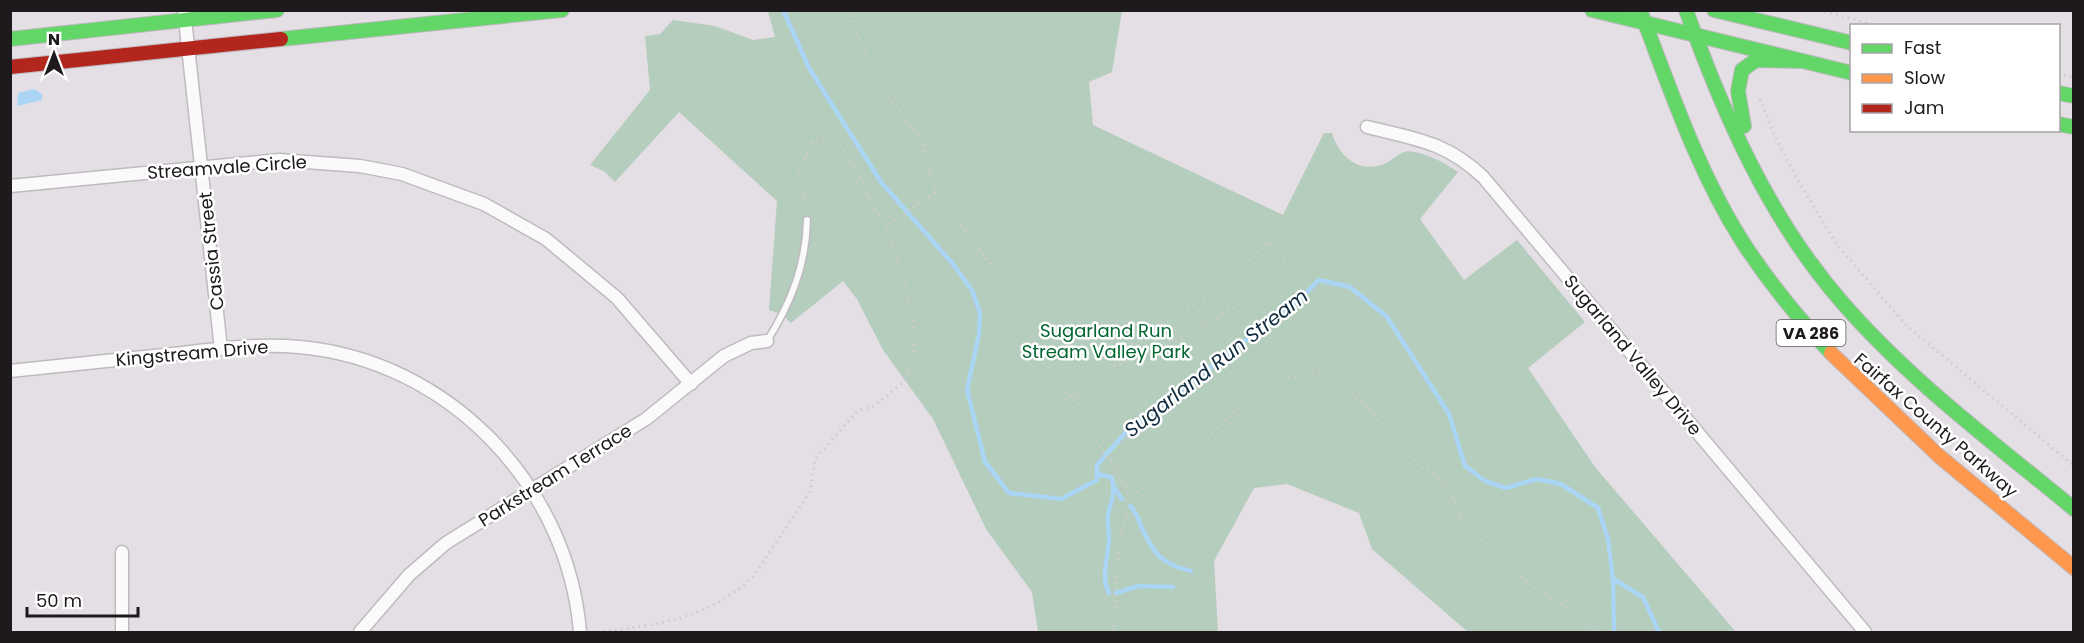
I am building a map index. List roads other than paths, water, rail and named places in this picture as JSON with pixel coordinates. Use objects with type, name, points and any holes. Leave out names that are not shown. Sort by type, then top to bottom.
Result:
[{"type":"main road","points":[[10,39],[185,15],[277,10]]},
{"type":"main road","points":[[10,67],[562,10]]},
{"type":"main road","points":[[1592,10],[1642,17],[1695,36],[1850,73]]},
{"type":"main road","name":"Fairfax County Parkway","points":[[1686,10],[1695,36],[1761,183],[1809,260],[1870,333],[1936,395],[2073,508]]},
{"type":"main road","points":[[1714,10],[1850,43]]},
{"type":"main road","name":"Fairfax County Parkway","points":[[1642,17],[1680,115],[1719,200],[1788,306],[1857,383],[2073,568]]},
{"type":"main road","points":[[1761,183],[1740,105],[1742,70],[1756,60],[1802,61]]},
{"type":"street","name":"Cassia Street","points":[[185,15],[221,349]]},
{"type":"street","name":"Sugarland Valley Drive","points":[[1367,127],[1444,147],[1464,159],[1483,177],[1865,633]]},
{"type":"street","name":"Streamvale Circle","points":[[10,186],[279,160],[360,166],[422,180],[484,204],[546,239],[596,278],[617,298],[691,384]]},
{"type":"street","name":"Parkstream Terrace","points":[[360,633],[427,556],[646,419],[736,348],[767,341]]},
{"type":"street","name":"Kingstream Drive","points":[[10,371],[264,346],[336,352],[377,365],[411,380],[440,396],[486,433],[512,461],[532,490],[561,546],[573,583],[580,633]]},
{"type":"street","points":[[122,552],[122,633]]},
{"type":"lane","points":[[767,341],[785,313],[798,279],[806,249],[807,220]]},
{"type":"water","points":[[34,89],[42,94],[42,100],[17,106],[18,93]]},
{"type":"waterway","name":"Sugarland Run Stream","points":[[784,12],[809,68],[881,182],[952,263],[972,290],[980,313],[979,334],[967,390],[985,462],[1009,493],[1061,499],[1097,480],[1097,465],[1127,431],[1300,299],[1319,280],[1350,287],[1387,317],[1449,414],[1465,466],[1485,481],[1506,488],[1537,479],[1561,484],[1598,508],[1608,539],[1613,579],[1614,632]]},
{"type":"waterway","points":[[1097,474],[1111,477],[1113,486],[1108,514],[1109,537],[1105,573],[1109,593]]},
{"type":"waterway","points":[[1114,487],[1122,499]]},
{"type":"waterway","points":[[1130,506],[1137,515],[1149,543],[1159,556],[1172,565],[1191,571]]},
{"type":"waterway","points":[[1613,579],[1643,597],[1659,632]]},
{"type":"waterway","points":[[1116,593],[1138,586],[1173,587]]},
{"type":"park label","name":"Sugarland Run Stream Valley Park","points":[[1106,340]]}]
